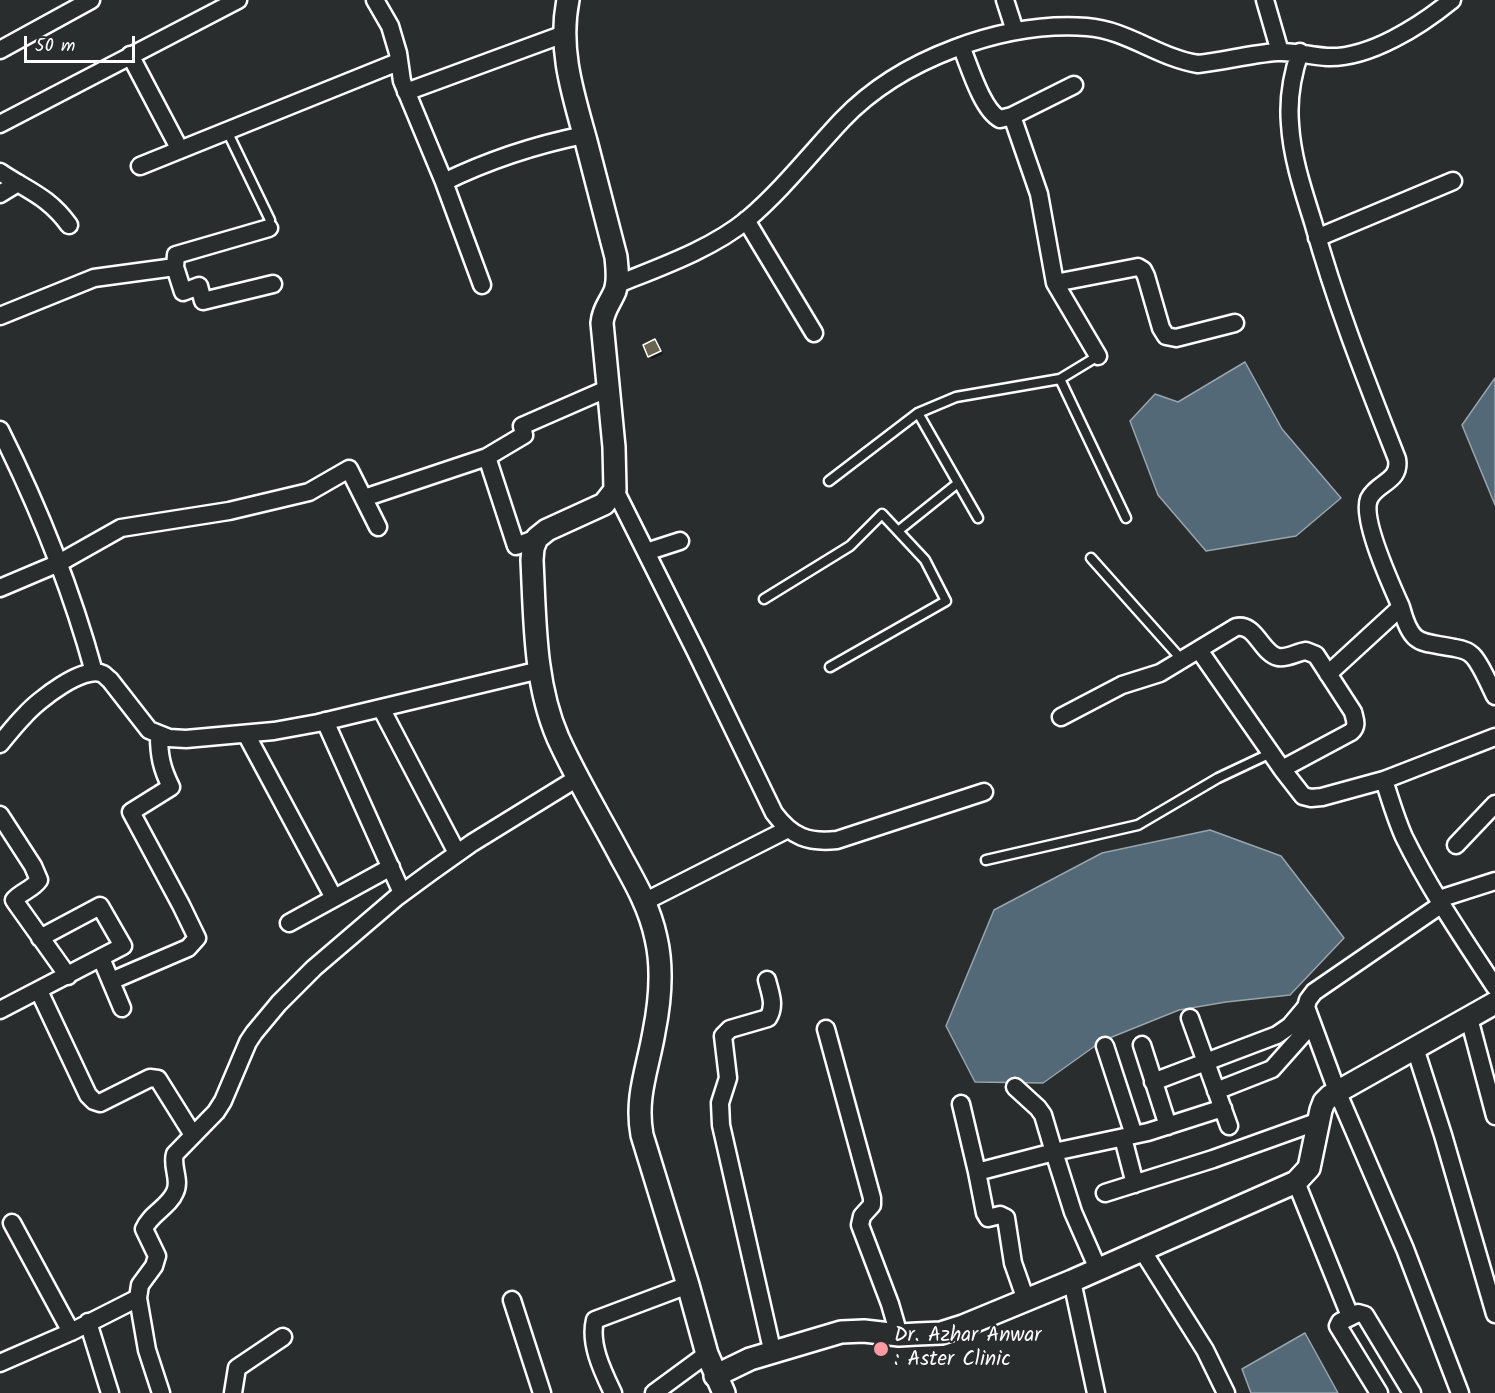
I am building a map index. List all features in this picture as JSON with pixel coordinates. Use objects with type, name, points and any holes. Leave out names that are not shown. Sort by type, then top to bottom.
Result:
[{"type":"street","points":[[0,50],[91,0]]},
{"type":"street","points":[[0,124],[238,0]]},
{"type":"street","points":[[375,0],[390,26],[406,92],[444,182],[482,285]]},
{"type":"street","points":[[568,0],[564,34],[567,67],[616,257],[618,284],[603,314],[614,447],[615,490],[774,813],[794,834],[822,842],[837,840],[984,792]]},
{"type":"street","points":[[1005,0],[1015,31]]},
{"type":"street","points":[[618,284],[693,252],[746,220],[788,180],[856,107],[899,75],[961,46],[1015,31],[1058,26],[1089,27],[1114,32],[1168,56],[1198,64],[1280,52],[1299,52],[1329,57],[1348,56],[1365,51],[1411,29],[1452,0]]},
{"type":"street","points":[[1271,3],[1280,52]]},
{"type":"street","points":[[406,92],[564,34]]},
{"type":"street","points":[[961,46],[981,93],[991,111],[1000,119],[1012,116],[1074,85]]},
{"type":"street","points":[[1299,52],[1293,73],[1290,126],[1298,171],[1317,238],[1356,357],[1398,459],[1399,468],[1395,474],[1370,499],[1368,508],[1373,533],[1384,569],[1405,620],[1417,640],[1425,644],[1463,650],[1473,655],[1495,696]]},
{"type":"street","points":[[129,55],[180,150]]},
{"type":"street","points":[[140,166],[398,62]]},
{"type":"street","points":[[1012,116],[1039,194],[1055,283],[1098,356]]},
{"type":"street","points":[[444,182],[495,158],[553,141],[584,135]]},
{"type":"street","points":[[0,172],[46,200],[58,210],[69,225]]},
{"type":"street","points":[[1317,238],[1453,182]]},
{"type":"street","points":[[0,194],[18,183]]},
{"type":"street","points":[[746,220],[814,333]]},
{"type":"street","points":[[269,228],[176,255],[175,267],[183,291],[199,286],[203,301],[273,284]]},
{"type":"street","points":[[0,316],[94,278],[175,267]]},
{"type":"street","points":[[1055,283],[1138,267],[1146,276],[1161,328],[1166,336],[1176,338],[1235,323]]},
{"type":"street","points":[[364,498],[487,457],[524,435],[522,426],[609,388]]},
{"type":"street","points":[[1,434],[33,498],[58,563],[94,672]]},
{"type":"street","points":[[487,457],[516,546],[537,538],[547,530],[604,504],[615,490]]},
{"type":"street","points":[[0,588],[58,563],[104,540],[121,528],[229,511],[309,492],[349,469],[378,527]]},
{"type":"street","points":[[537,538],[532,560],[540,670],[546,706],[558,738],[644,902],[656,939],[660,964],[659,993],[654,1033],[642,1084],[638,1116],[706,1354],[720,1384],[750,1359],[841,1332],[864,1330],[899,1335],[941,1332],[963,1326],[1072,1281],[1296,1182],[1309,1168],[1324,1102],[1337,1091],[1495,1003]]},
{"type":"street","points":[[646,552],[680,541]]},
{"type":"street","points":[[1328,674],[1401,607]]},
{"type":"street","points":[[1060,717],[1109,690],[1160,673],[1241,626],[1251,632],[1268,651],[1278,657],[1283,658],[1300,651],[1311,653],[1320,660],[1353,712],[1356,722],[1351,732],[1282,769]]},
{"type":"street","points":[[1200,650],[1297,790],[1311,798],[1322,798],[1384,780],[1495,736]]},
{"type":"street","points":[[0,744],[25,714],[44,698],[61,686],[94,672],[110,680],[149,730],[159,735],[186,739],[274,731],[540,670]]},
{"type":"street","points":[[381,708],[457,853]]},
{"type":"street","points":[[325,721],[402,893]]},
{"type":"street","points":[[246,734],[334,898]]},
{"type":"street","points":[[111,981],[188,948],[197,938],[131,812],[171,787],[162,769],[159,735]]},
{"type":"street","points":[[161,1393],[147,1350],[138,1298],[140,1285],[154,1266],[157,1256],[144,1229],[147,1221],[175,1194],[177,1187],[173,1160],[175,1154],[216,1112],[248,1042],[279,1003],[314,968],[402,893],[457,853],[579,777]]},
{"type":"street","points":[[1384,780],[1403,835],[1440,902],[1495,987]]},
{"type":"street","points":[[1456,845],[1495,804]]},
{"type":"street","points":[[0,814],[39,876],[37,883],[14,900],[68,976]]},
{"type":"street","points":[[644,902],[788,829]]},
{"type":"street","points":[[289,923],[391,867]]},
{"type":"street","points":[[1153,1082],[1283,1031],[1306,1007],[1314,992],[1440,902],[1495,881]]},
{"type":"street","points":[[0,1010],[123,946],[100,906],[40,938]]},
{"type":"street","points":[[101,958],[122,1008]]},
{"type":"street","points":[[767,980],[772,1002],[768,1018],[730,1029],[723,1036],[728,1078],[720,1103],[724,1141],[773,1353]]},
{"type":"street","points":[[39,991],[88,1095],[94,1101],[99,1103],[154,1077],[193,1135]]},
{"type":"street","points":[[1306,1007],[1337,1091],[1405,1249],[1460,1393]]},
{"type":"street","points":[[1190,1018],[1229,1126]]},
{"type":"street","points":[[1469,1018],[1495,1116]]},
{"type":"street","points":[[1216,1091],[1272,1069],[1312,1024]]},
{"type":"street","points":[[826,1029],[872,1198],[872,1204],[862,1216],[860,1225],[890,1304],[899,1335]]},
{"type":"street","points":[[1142,1045],[1168,1126]]},
{"type":"street","points":[[1105,1046],[1129,1137],[1135,1184]]},
{"type":"street","points":[[1415,1048],[1495,1314]]},
{"type":"street","points":[[1015,1087],[1038,1108],[1042,1115],[1069,1201],[1098,1269]]},
{"type":"street","points":[[961,1104],[986,1216],[1006,1218],[1013,1263],[1026,1300]]},
{"type":"street","points":[[977,1172],[1054,1152],[1129,1137],[1223,1108]]},
{"type":"street","points":[[1105,1193],[1319,1121]]},
{"type":"street","points":[[1296,1182],[1350,1316]]},
{"type":"street","points":[[12,1222],[71,1332]]},
{"type":"street","points":[[1142,1250],[1205,1350],[1226,1393]]},
{"type":"street","points":[[1072,1281],[1096,1393]]},
{"type":"street","points":[[613,1393],[598,1357],[594,1338],[596,1320],[688,1286]]},
{"type":"street","points":[[0,1363],[71,1332],[138,1298]]},
{"type":"street","points":[[512,1299],[542,1393]]},
{"type":"street","points":[[1379,1393],[1338,1326],[1358,1312],[1365,1315],[1412,1393]]},
{"type":"street","points":[[88,1322],[110,1393]]},
{"type":"street","points":[[233,1393],[237,1368],[283,1337]]},
{"type":"street","points":[[654,1393],[706,1354]]},
{"type":"lane","points":[[227,131],[270,220],[269,228]]},
{"type":"lane","points":[[829,481],[918,413],[956,397],[1060,379],[1098,356]]},
{"type":"lane","points":[[1060,379],[1126,518]]},
{"type":"lane","points":[[918,413],[978,518]]},
{"type":"lane","points":[[898,531],[958,483]]},
{"type":"lane","points":[[764,599],[850,546],[882,514],[925,560],[946,601],[830,667]]},
{"type":"lane","points":[[1091,558],[1182,660]]},
{"type":"lane","points":[[986,861],[1138,825],[1218,778],[1271,753]]},
{"type":"water","points":[[1245,362],[1282,429],[1341,498],[1296,536],[1206,551],[1158,495],[1130,421],[1155,394],[1178,402]]},
{"type":"water","points":[[1495,378],[1495,505],[1462,425]]},
{"type":"water","points":[[1210,830],[1281,856],[1344,938],[1290,995],[1179,1010],[1102,1041],[1043,1083],[975,1082],[946,1026],[994,910],[1102,853]]},
{"type":"water","points":[[1305,1333],[1338,1393],[1251,1393],[1242,1369]]},
{"type":"building","points":[[655,339],[661,351],[648,357],[643,345]]},
{"type":"place","name":"Dr. Azhar Anwar : Aster Clinic","points":[[881,1349]]}]
